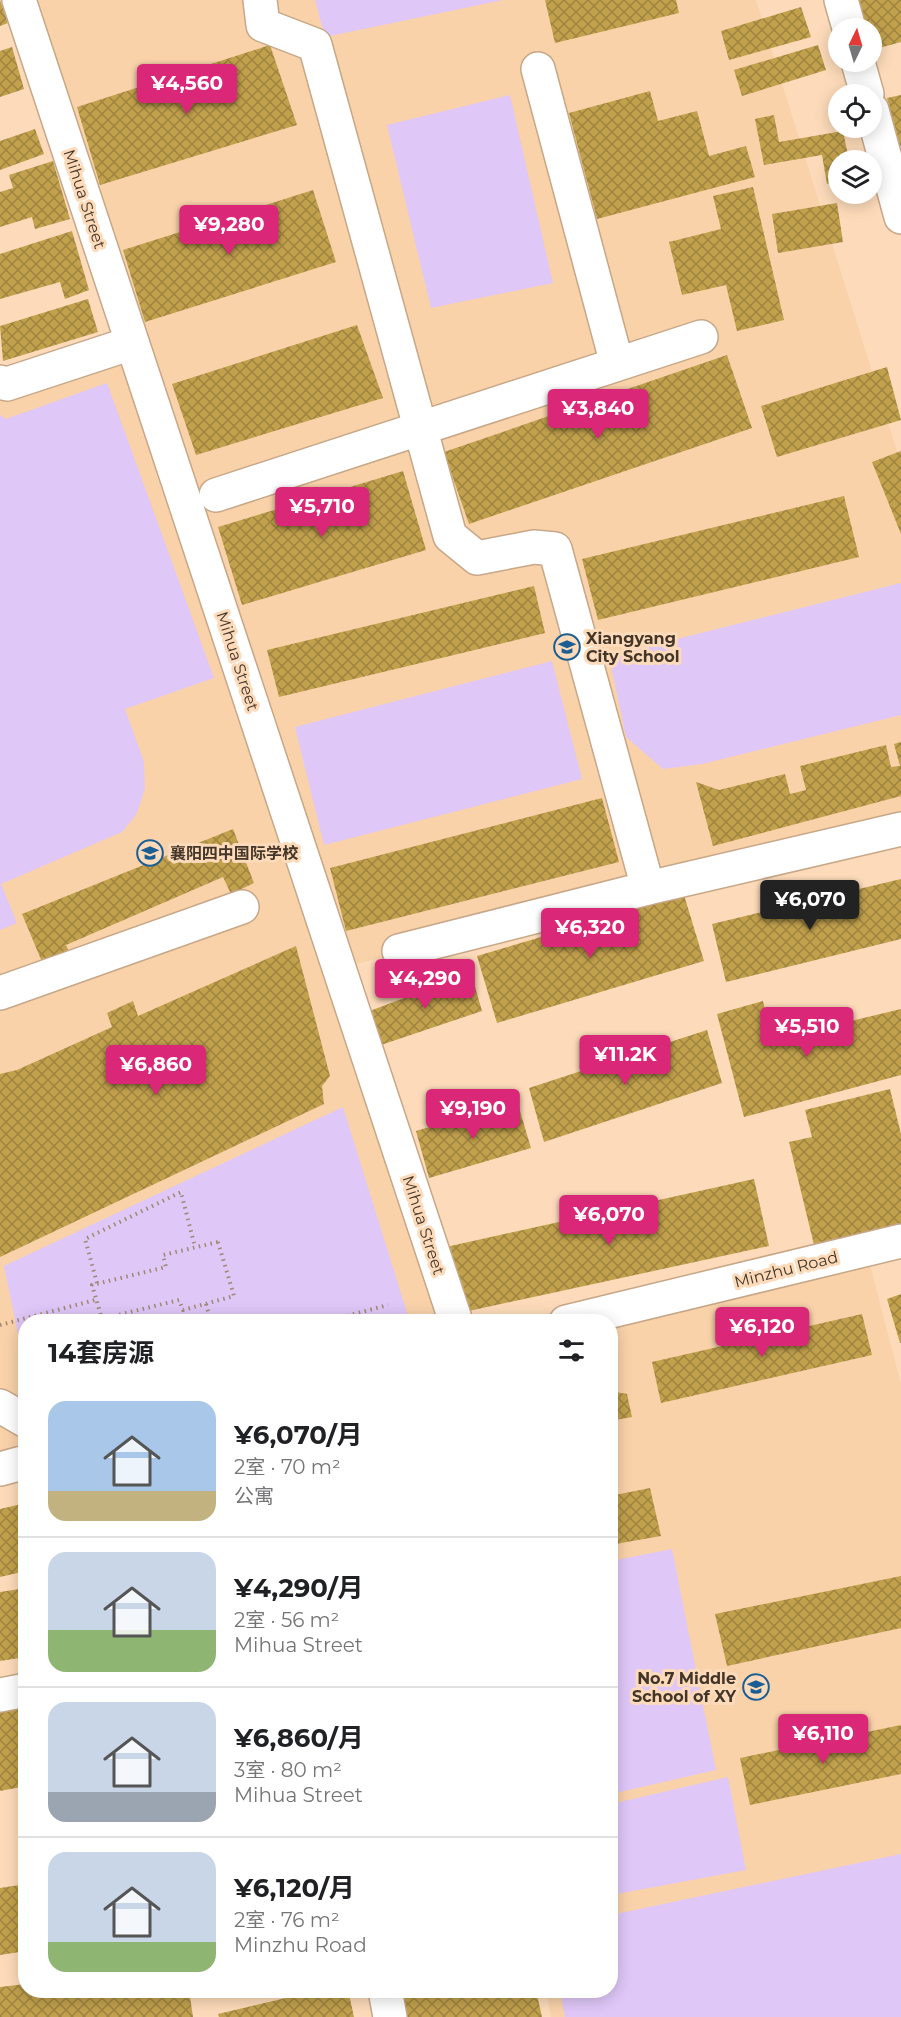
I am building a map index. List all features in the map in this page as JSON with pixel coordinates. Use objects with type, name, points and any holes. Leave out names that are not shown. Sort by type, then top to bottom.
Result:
[{"type":"street","name":"Mihua Street","points":[[19,0],[453,1314]]},
{"type":"street","points":[[260,0],[264,25],[315,45],[450,537],[477,558],[534,547],[555,549],[648,888]]},
{"type":"street","points":[[841,0],[846,18]]},
{"type":"street","points":[[538,69],[616,364]]},
{"type":"street","points":[[880,138],[901,217]]},
{"type":"street","points":[[216,495],[701,337]]},
{"type":"street","points":[[0,382],[7,384],[132,343]]},
{"type":"street","points":[[399,951],[648,888],[901,829]]},
{"type":"street","points":[[0,993],[242,907]]},
{"type":"street","name":"Minzhu Road","points":[[599,1314],[901,1241]]},
{"type":"street","points":[[0,1406],[18,1417]]},
{"type":"street","points":[[0,1469],[18,1464]]},
{"type":"street","points":[[0,1695],[18,1692]]},
{"type":"street","points":[[386,1998],[390,2017]]},
{"type":"path","points":[[98,1283],[86,1239],[181,1192],[195,1247]]},
{"type":"path","points":[[100,1314],[92,1284],[166,1267],[163,1255],[218,1242],[234,1296],[183,1310],[179,1300],[129,1314]]},
{"type":"path","points":[[49,1314],[95,1300]]},
{"type":"path","points":[[206,1304],[209,1314]]},
{"type":"path","points":[[354,1314],[387,1305]]},
{"type":"path","points":[[0,1324],[18,1321]]},
{"type":"shaded area","name":"Xiangyang City School","points":[[18,0],[756,0],[901,464],[901,830],[339,968],[454,1314],[18,1314],[18,1464],[0,1469],[0,382],[132,342]]},
{"type":"shaded area","points":[[315,0],[503,0],[325,37]]},
{"type":"shaded area","points":[[510,95],[553,283],[431,308],[387,125]]},
{"type":"shaded area","points":[[107,383],[214,678],[125,709],[144,762],[145,789],[136,815],[122,832],[1,884],[17,923],[0,930],[0,415],[6,419]]},
{"type":"shaded area","points":[[901,583],[901,715],[702,764],[663,769],[626,737],[609,656]]},
{"type":"shaded area","points":[[552,661],[582,779],[324,845],[295,727]]},
{"type":"shaded area","points":[[343,1107],[407,1314],[18,1314],[18,1334],[4,1266]]},
{"type":"shaded area","name":"No.7 Middle School of XY","points":[[866,1249],[901,1384],[901,2017],[551,2017],[547,1998],[618,1998],[618,1320]]},
{"type":"shaded area","points":[[672,1549],[716,1770],[618,1792],[618,1560]]},
{"type":"shaded area","points":[[728,1777],[746,1870],[618,1894],[618,1802]]},
{"type":"shaded area","points":[[901,1854],[901,2017],[565,2017],[561,1998],[618,1998],[618,1914]]},
{"type":"building","points":[[0,0],[8,23],[0,26]]},
{"type":"building","points":[[545,0],[676,0],[679,13],[555,43]]},
{"type":"building","points":[[858,0],[901,0],[901,42],[882,47],[882,18],[863,18]]},
{"type":"building","points":[[801,7],[811,37],[729,60],[721,31]]},
{"type":"building","points":[[270,45],[297,125],[100,185],[77,107]]},
{"type":"building","points":[[818,45],[826,70],[742,96],[734,70]]},
{"type":"building","points":[[12,47],[24,89],[0,97],[0,51]]},
{"type":"building","points":[[650,91],[658,121],[697,111],[709,156],[746,146],[755,177],[597,219],[569,113]]},
{"type":"building","points":[[901,95],[901,146],[900,146],[887,98]]},
{"type":"building","points":[[774,115],[779,142],[828,134],[828,138],[844,138],[847,150],[828,150],[828,184],[822,155],[764,165],[755,119]]},
{"type":"building","points":[[35,129],[44,154],[0,170],[0,141]]},
{"type":"building","points":[[53,161],[70,219],[35,229],[32,217],[0,227],[0,192],[13,188],[9,175]]},
{"type":"building","points":[[753,187],[784,320],[737,331],[726,285],[682,295],[669,242],[721,229],[713,196]]},
{"type":"building","points":[[313,190],[336,262],[145,322],[123,250]]},
{"type":"building","points":[[837,204],[843,242],[778,253],[772,214]]},
{"type":"building","points":[[72,231],[89,290],[65,299],[60,282],[0,299],[0,254]]},
{"type":"building","points":[[88,299],[98,332],[3,361],[0,326]]},
{"type":"building","points":[[357,325],[383,398],[196,455],[172,384]]},
{"type":"building","points":[[727,355],[752,428],[469,524],[444,452]]},
{"type":"building","points":[[887,367],[901,420],[777,457],[761,406]]},
{"type":"building","points":[[901,451],[901,534],[872,462]]},
{"type":"building","points":[[403,471],[426,550],[242,605],[218,527]]},
{"type":"building","points":[[844,496],[859,557],[598,620],[582,559]]},
{"type":"building","points":[[534,586],[545,633],[279,697],[267,650]]},
{"type":"building","points":[[901,742],[901,796],[713,846],[696,782],[719,790],[785,774],[790,794],[806,790],[800,766],[886,745],[891,767],[900,766],[894,744]]},
{"type":"building","points":[[602,798],[619,862],[346,931],[330,868]]},
{"type":"building","points":[[233,829],[254,883],[231,894],[223,877],[66,945],[72,958],[45,969],[22,914]]},
{"type":"building","points":[[901,879],[901,939],[726,982],[712,924]]},
{"type":"building","points":[[684,895],[704,961],[497,1023],[477,956]]},
{"type":"building","points":[[296,946],[330,1076],[322,1086],[324,1104],[0,1257],[0,1074],[17,1070],[112,1027],[107,1013],[133,1001],[138,1016]]},
{"type":"building","points":[[471,973],[482,1011],[375,1047],[367,1012]]},
{"type":"building","points":[[763,1001],[772,1040],[901,1009],[901,1075],[744,1117],[717,1014]]},
{"type":"building","points":[[707,1030],[722,1083],[544,1142],[529,1088]]},
{"type":"building","points":[[890,1089],[901,1134],[901,1224],[814,1245],[789,1142],[812,1137],[805,1110]]},
{"type":"building","points":[[517,1101],[531,1148],[429,1178],[416,1131]]},
{"type":"building","points":[[754,1179],[769,1246],[464,1312],[446,1247]]},
{"type":"building","points":[[901,1294],[901,1343],[900,1343],[887,1299]]},
{"type":"building","points":[[862,1314],[872,1355],[661,1403],[652,1362]]},
{"type":"building","points":[[618,1392],[627,1394],[632,1417],[618,1420]]},
{"type":"building","points":[[650,1488],[661,1536],[618,1544],[618,1494]]},
{"type":"building","points":[[18,1505],[18,1573],[0,1577],[0,1509]]},
{"type":"building","points":[[901,1576],[901,1628],[727,1666],[715,1614]]},
{"type":"building","points":[[18,1589],[18,1658],[0,1661],[0,1592]]},
{"type":"building","points":[[18,1709],[18,1788],[0,1791],[0,1712]]},
{"type":"building","points":[[901,1725],[901,1774],[750,1805],[740,1758]]},
{"type":"building","points":[[18,1885],[18,1952],[0,1955],[0,1888]]},
{"type":"building","points":[[18,1985],[18,1998],[190,1998],[193,2017],[0,2017],[0,1987]]},
{"type":"building","points":[[286,1998],[350,1998],[354,2017],[219,2017],[218,2014]]},
{"type":"building","points":[[397,1998],[538,1998],[542,2017],[401,2017]]},
{"type":"place","name":"Xiangyang City School","points":[[567,647]]},
{"type":"place","name":"襄阳四中国际学校","points":[[150,853]]},
{"type":"place","name":"No.7 Middle School of XY","points":[[756,1687]]}]
